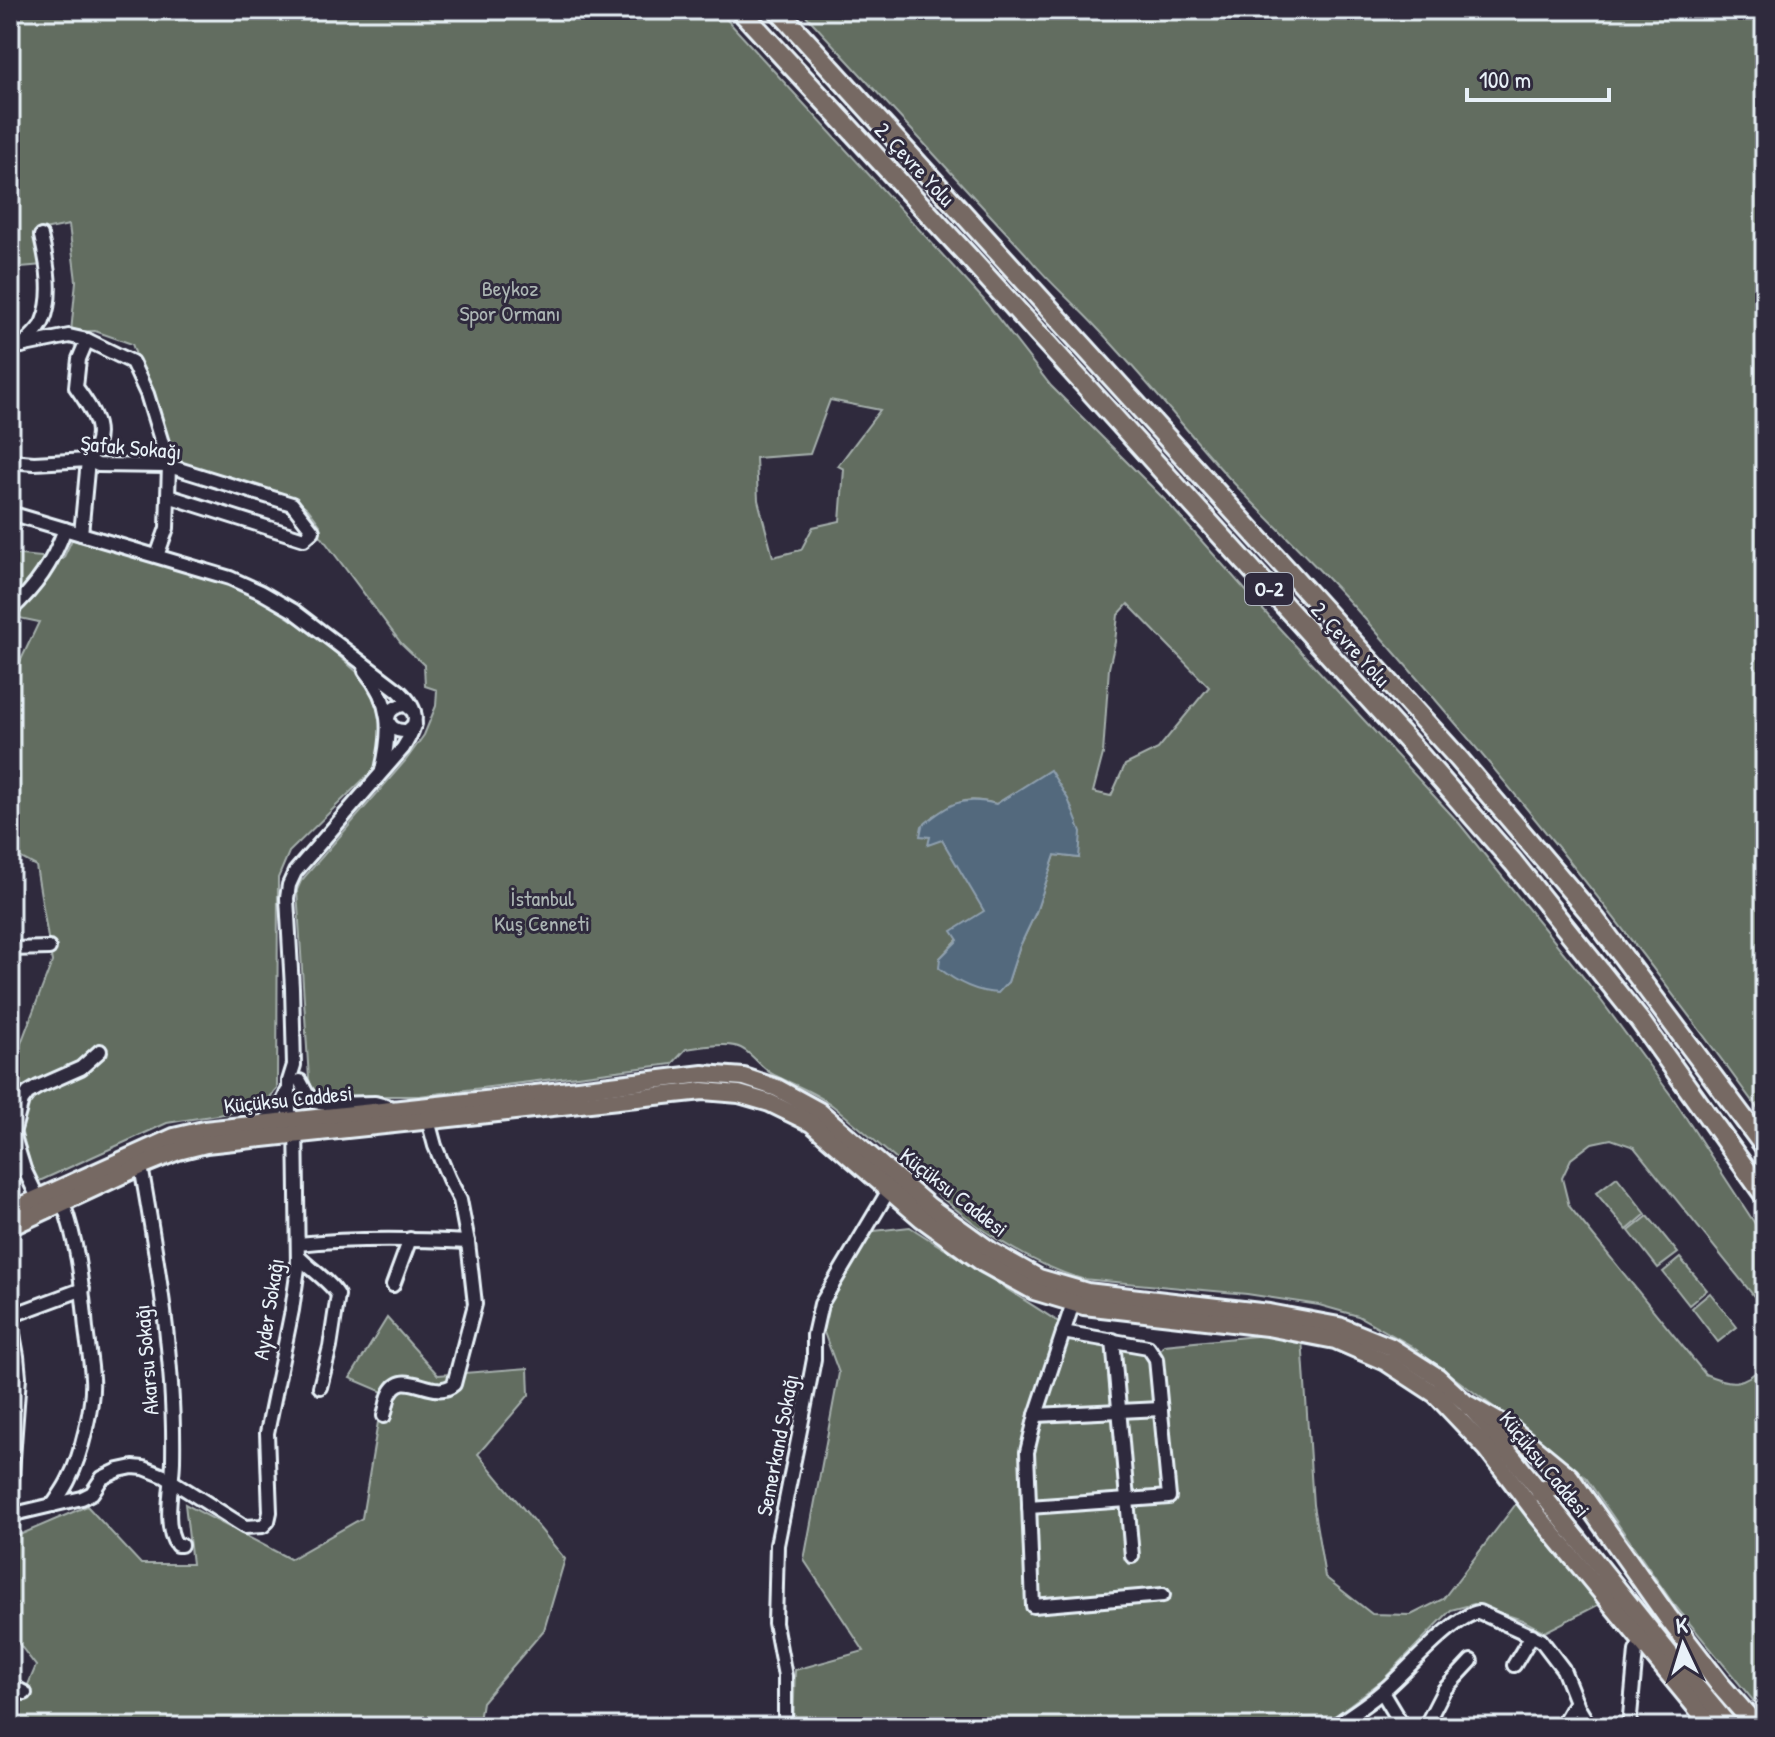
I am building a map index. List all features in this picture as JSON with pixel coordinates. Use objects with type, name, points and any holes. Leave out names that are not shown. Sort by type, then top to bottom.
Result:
[{"type":"highway","name":"2. Çevre Yolu","points":[[740,10],[998,289],[1513,862],[1640,1021],[1765,1196]]},
{"type":"highway","name":"2. Çevre Yolu","points":[[778,10],[1488,793],[1595,919],[1765,1147]]},
{"type":"highway","points":[[1469,1406],[1513,1431],[1569,1477],[1634,1571]]},
{"type":"highway","points":[[1541,1493],[1557,1486],[1565,1488],[1575,1497],[1721,1686],[1757,1727]]},
{"type":"main road","name":"Küçüksu Caddesi","points":[[10,1227],[41,1205],[174,1137],[204,1130],[260,1124],[296,1127],[428,1120],[485,1107],[703,1074],[744,1077],[777,1088],[819,1111],[832,1132],[894,1185],[991,1251],[1074,1296],[1087,1292],[1269,1313],[1339,1326],[1350,1339],[1435,1394],[1487,1449],[1535,1512],[1730,1727]]},
{"type":"main road","name":"Küçüksu Caddesi","points":[[59,1196],[178,1151],[224,1142],[233,1134],[296,1127],[397,1109],[485,1107]]},
{"type":"main road","name":"Küçüksu Caddesi","points":[[10,1211],[41,1205]]},
{"type":"main road","name":"Küçüksu Caddesi","points":[[1350,1339],[1391,1347],[1438,1377],[1469,1406],[1606,1574],[1646,1637],[1712,1727]]},
{"type":"main road","points":[[1535,1512],[1541,1493]]},
{"type":"street","points":[[16,347],[43,322],[48,299],[48,265],[41,236]]},
{"type":"street","points":[[16,347],[69,336],[87,340],[132,362],[147,394],[169,466],[167,528],[157,556]]},
{"type":"street","points":[[81,534],[88,460],[100,439],[96,422],[76,387],[79,359],[87,340]]},
{"type":"street","name":"Şafak Sokağı","points":[[10,461],[88,460],[98,465],[169,466],[292,504],[313,531],[304,539],[168,496]]},
{"type":"street","points":[[10,513],[230,578],[261,592],[294,611],[407,698],[415,717],[411,729],[403,732],[394,730],[377,689],[352,657]]},
{"type":"street","points":[[10,611],[41,577],[56,553],[65,529]]},
{"type":"street","points":[[382,772],[391,710],[397,705],[406,705],[415,717]]},
{"type":"street","name":"Ayder Sokağı","points":[[171,1481],[245,1527],[263,1526],[268,1521],[267,1433],[298,1268],[296,1127],[289,1113],[294,1065],[289,885],[295,872],[403,748],[414,730],[415,717]]},
{"type":"street","points":[[10,949],[49,948]]},
{"type":"street","points":[[41,1205],[24,1169],[11,1128],[28,1093],[81,1068],[100,1051]]},
{"type":"street","points":[[260,1124],[284,1102],[294,1081],[316,1102],[375,1103],[397,1109]]},
{"type":"street","points":[[384,1416],[390,1393],[399,1384],[409,1381],[433,1390],[450,1388],[454,1384],[475,1304],[460,1200],[435,1146],[428,1120]]},
{"type":"street","name":"Akarsu Sokağı","points":[[141,1166],[169,1361],[173,1461],[170,1531],[173,1541],[181,1545]]},
{"type":"street","name":"Semerkand Sokağı","points":[[785,1727],[785,1676],[775,1623],[777,1545],[812,1370],[814,1335],[821,1304],[894,1185]]},
{"type":"street","points":[[53,1505],[70,1478],[83,1440],[93,1381],[77,1247],[59,1196]]},
{"type":"street","points":[[393,1285],[410,1239]]},
{"type":"street","points":[[320,1387],[338,1295],[334,1287],[310,1269],[298,1250],[337,1240],[468,1242]]},
{"type":"street","points":[[10,1499],[19,1377],[10,1319],[83,1289]]},
{"type":"street","points":[[1074,1296],[1027,1452],[1033,1606],[1163,1595]]},
{"type":"street","points":[[1029,1507],[1169,1497],[1156,1359],[1148,1347],[1063,1332]]},
{"type":"street","points":[[1113,1340],[1132,1556]]},
{"type":"street","points":[[1036,1415],[1161,1409]]},
{"type":"street","points":[[10,1515],[82,1498],[92,1493],[102,1478],[133,1467],[144,1468],[171,1481]]},
{"type":"street","points":[[1333,1727],[1382,1692],[1453,1626],[1471,1613],[1479,1612],[1541,1640],[1563,1669],[1590,1727]]},
{"type":"street","points":[[1514,1665],[1532,1635]]},
{"type":"street","points":[[1629,1727],[1636,1651],[1646,1637]]},
{"type":"street","points":[[1425,1727],[1444,1690],[1471,1661]]},
{"type":"street","points":[[10,1685],[25,1693]]},
{"type":"street","points":[[1382,1692],[1403,1727]]},
{"type":"street","points":[[1561,1727],[1576,1701]]},
{"type":"green space","name":"Beykoz Spor Ormanı","points":[[10,10],[718,10],[983,299],[1051,386],[1166,501],[1459,823],[1589,984],[1673,1098],[1765,1239],[1765,1310],[1634,1147],[1611,1139],[1592,1143],[1571,1159],[1562,1178],[1569,1206],[1705,1374],[1737,1382],[1750,1377],[1765,1365],[1765,1715],[1672,1602],[1586,1478],[1410,1345],[1358,1316],[1319,1305],[1247,1294],[1082,1279],[1046,1266],[981,1228],[833,1106],[769,1072],[740,1048],[723,1045],[686,1049],[672,1064],[419,1096],[334,1096],[320,1095],[312,1089],[297,890],[301,881],[424,735],[436,706],[437,690],[425,686],[424,665],[401,643],[318,532],[320,525],[308,509],[295,498],[176,464],[132,344],[95,331],[71,332],[76,281],[69,225],[39,231],[43,265],[10,268]],"holes":[[[830,400],[880,410],[838,466],[844,469],[840,521],[813,527],[801,550],[773,557],[758,500],[756,458],[810,454]],[[1128,604],[1209,687],[1158,749],[1125,765],[1111,796],[1093,792],[1103,754],[1109,668],[1118,615]],[[1050,771],[1079,858],[1055,855],[1008,982],[940,958],[958,939],[953,931],[985,911],[942,839],[929,844],[934,816],[964,801],[996,804]]]},
{"type":"green space","points":[[801,10],[1765,10],[1765,1119],[1567,858],[1410,670],[1340,592],[1229,478],[1114,346]]},
{"type":"green space","points":[[75,533],[241,587],[318,637],[368,682],[384,730],[376,767],[289,852],[278,878],[277,1089],[261,1108],[167,1123],[35,1183],[10,1087],[10,1072],[52,962],[36,866],[10,852],[10,683],[39,622],[10,616],[10,554],[63,559]]},
{"type":"green space","points":[[1617,1177],[1646,1214],[1627,1230],[1596,1193]]},
{"type":"green space","points":[[1648,1216],[1678,1253],[1658,1268],[1629,1231]]},
{"type":"green space","points":[[910,1227],[1065,1326],[1149,1342],[1158,1353],[1164,1345],[1277,1334],[1302,1338],[1313,1505],[1325,1577],[1372,1614],[1411,1615],[1443,1599],[1519,1500],[1602,1603],[1545,1632],[1522,1620],[1474,1604],[1451,1610],[1383,1680],[1320,1727],[793,1727],[795,1670],[864,1651],[804,1560],[839,1373],[822,1327],[834,1290],[874,1231]]},
{"type":"green space","points":[[1680,1258],[1707,1290],[1689,1305],[1663,1272]]},
{"type":"green space","points":[[1710,1293],[1737,1327],[1718,1342],[1692,1308]]},
{"type":"green space","points":[[387,1318],[438,1375],[528,1368],[529,1395],[478,1454],[565,1559],[544,1630],[482,1702],[478,1727],[10,1727],[36,1666],[16,1640],[10,1539],[87,1506],[141,1564],[192,1564],[185,1504],[290,1559],[362,1518],[383,1392],[350,1378]]},
{"type":"water","points":[[1050,770],[1068,799],[1081,832],[1079,858],[1055,855],[1008,982],[998,993],[974,988],[939,968],[940,958],[958,940],[952,931],[984,911],[942,840],[928,845],[930,837],[920,836],[922,826],[956,803],[984,801],[996,804]]},
{"type":"park label","name":"İstanbul Kuş Cenneti","points":[[542,910]]}]
